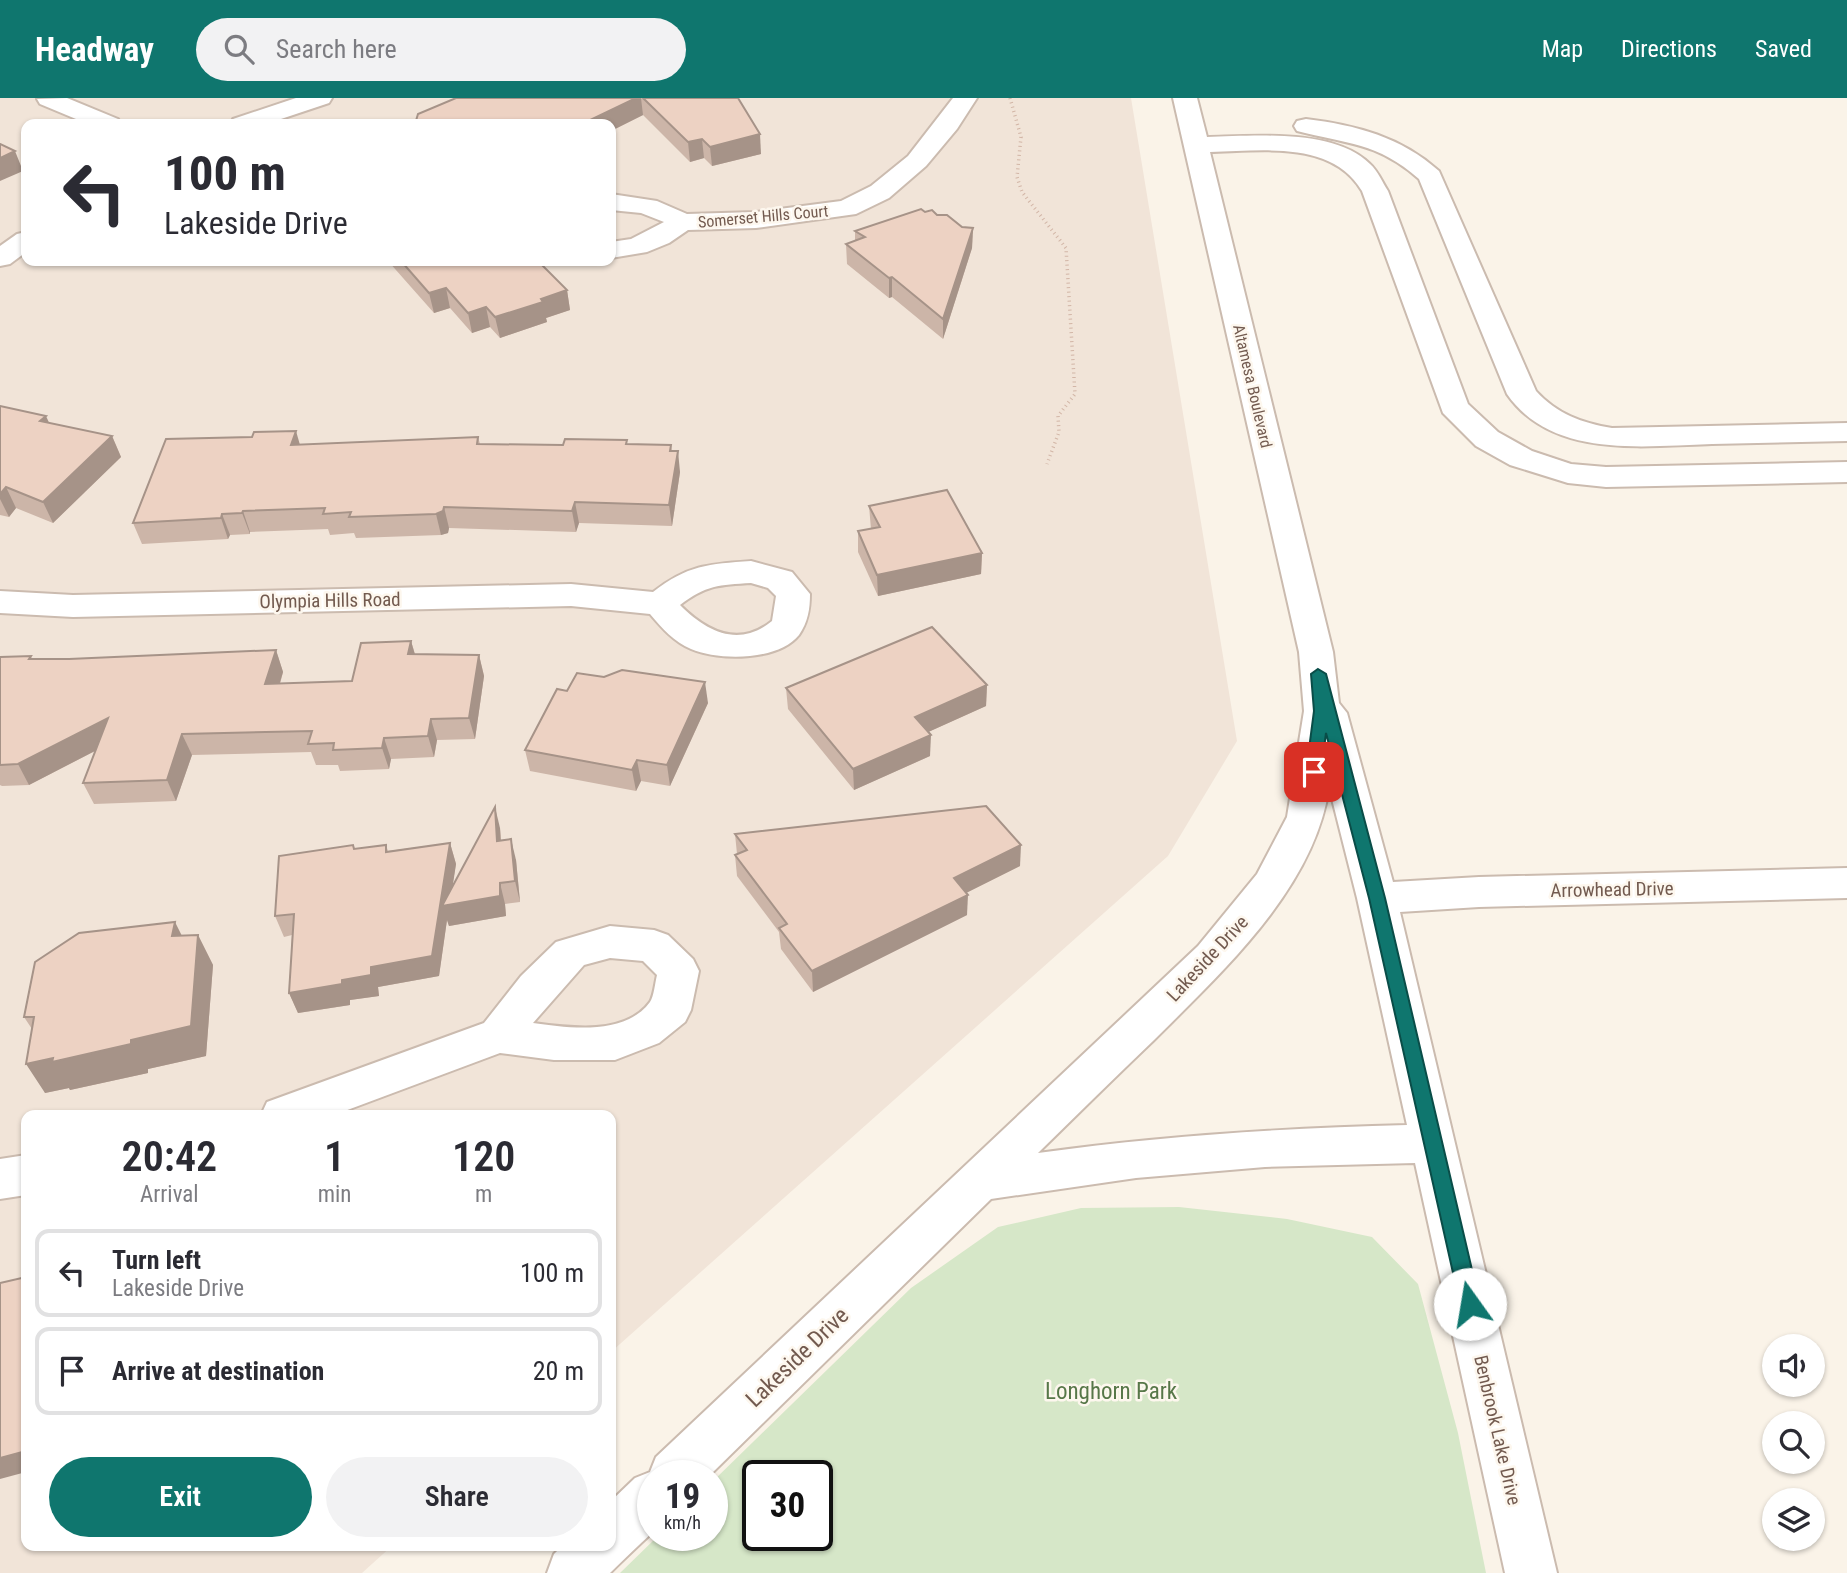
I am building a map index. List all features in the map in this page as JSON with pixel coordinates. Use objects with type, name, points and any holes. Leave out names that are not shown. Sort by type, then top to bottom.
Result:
[{"type":"street","points":[[257,119],[320,98]]},
{"type":"street","name":"Somerset Hills Court","points":[[616,249],[637,246],[660,237],[682,222],[756,220],[847,208],[880,192],[917,161],[948,124],[965,98]]},
{"type":"street","points":[[49,99],[97,119]]},
{"type":"street","points":[[1191,123],[1325,128],[1370,139],[1402,152],[1416,163],[1430,176],[1436,187],[1522,394],[1549,420],[1577,432],[1612,436],[1847,432]]},
{"type":"street","points":[[1191,123],[1288,145],[1326,149],[1359,167],[1375,191],[1454,407],[1488,439],[1521,458],[1568,473],[1606,477],[1847,472]]},
{"type":"street","name":"Altamesa Boulevard","points":[[1191,123],[1316,652],[1318,674]]},
{"type":"street","name":"Somerset Hills Court","points":[[616,202],[641,203],[663,210],[682,222]]},
{"type":"street","points":[[0,258],[21,243]]},
{"type":"street","name":"Olympia Hills Road","points":[[0,602],[73,606],[571,595],[660,604]]},
{"type":"street","name":"Benbrook Lake Drive","points":[[1318,674],[1377,898],[1531,1573]]},
{"type":"street","name":"Lakeside Drive","points":[[690,1460],[1212,957],[1271,884],[1306,817],[1322,711],[1318,674]]},
{"type":"street","name":"Arrowhead Drive","points":[[1377,898],[1479,892],[1847,883]]},
{"type":"street","points":[[296,1110],[499,1035]]},
{"type":"street","points":[[980,1181],[1136,1159],[1226,1152],[1433,1143]]},
{"type":"street","points":[[0,1179],[21,1176]]},
{"type":"street","points":[[616,1531],[637,1511]]},
{"type":"street","points":[[573,1573],[595,1551]]},
{"type":"path","points":[[1010,98],[1021,137],[1017,177],[1023,192],[1066,248],[1075,394],[1058,416],[1059,432],[1047,464]]},
{"type":"shaded area","points":[[0,98],[1131,98],[1237,741],[1168,856],[616,1348],[616,1110],[21,1110],[21,1551],[386,1551],[362,1573],[0,1573]]},
{"type":"green space","name":"Longhorn Park","points":[[1179,1207],[1287,1219],[1372,1237],[1418,1284],[1458,1433],[1486,1573],[620,1573],[643,1551],[728,1551],[728,1466],[911,1288],[998,1227],[1081,1208]]},
{"type":"building","points":[[456,98],[636,98],[592,119],[416,119],[418,114]]},
{"type":"building","points":[[643,98],[738,98],[760,134],[710,147],[702,139],[688,142]]},
{"type":"building","points":[[0,144],[15,151],[0,158]]},
{"type":"building","points":[[921,209],[925,212],[932,210],[937,215],[947,215],[962,227],[973,228],[943,319],[846,244],[865,237],[855,231]]},
{"type":"building","points":[[405,266],[543,266],[567,290],[541,299],[543,302],[495,317],[486,307],[468,313],[446,288],[429,293]]},
{"type":"building","points":[[0,406],[46,416],[40,421],[112,436],[43,502],[6,487],[0,494]]},
{"type":"building","points":[[296,431],[291,445],[478,437],[477,444],[563,445],[565,439],[627,440],[626,444],[671,445],[670,451],[678,451],[669,505],[575,502],[572,511],[444,507],[443,511],[436,514],[349,517],[351,512],[323,514],[325,508],[243,511],[222,514],[221,518],[133,523],[166,439],[252,437],[254,432]]},
{"type":"building","points":[[947,490],[982,553],[877,575],[858,531],[880,527],[869,506]]},
{"type":"building","points":[[932,627],[987,685],[915,717],[931,735],[853,769],[786,688]]},
{"type":"building","points":[[411,641],[408,654],[479,655],[469,718],[431,719],[428,736],[384,738],[382,748],[333,750],[334,743],[308,744],[312,731],[182,734],[167,780],[83,783],[108,718],[18,764],[0,765],[0,657],[69,659],[276,650],[265,684],[352,681],[361,643]]},
{"type":"building","points":[[622,670],[705,682],[667,765],[637,760],[632,770],[525,750],[557,689],[567,691],[577,673],[604,677]]},
{"type":"building","points":[[986,806],[1021,845],[954,878],[968,895],[812,971],[779,928],[787,924],[735,855],[747,850],[735,834]]},
{"type":"building","points":[[495,807],[497,841],[511,839],[515,881],[500,883],[500,896],[442,906]]},
{"type":"building","points":[[450,843],[432,956],[371,967],[371,975],[342,980],[342,984],[289,993],[294,914],[275,916],[279,856],[353,845],[354,849],[386,845],[386,852]]},
{"type":"building","points":[[175,922],[172,936],[198,935],[191,1026],[131,1040],[131,1044],[52,1062],[53,1058],[26,1064],[34,1017],[24,1017],[35,962],[79,933]]},
{"type":"building","points":[[21,1278],[21,1452],[0,1458],[0,1283]]},
{"type":"route","points":[[1314,772],[1322,711],[1318,674],[1377,898],[1470,1304]]}]
